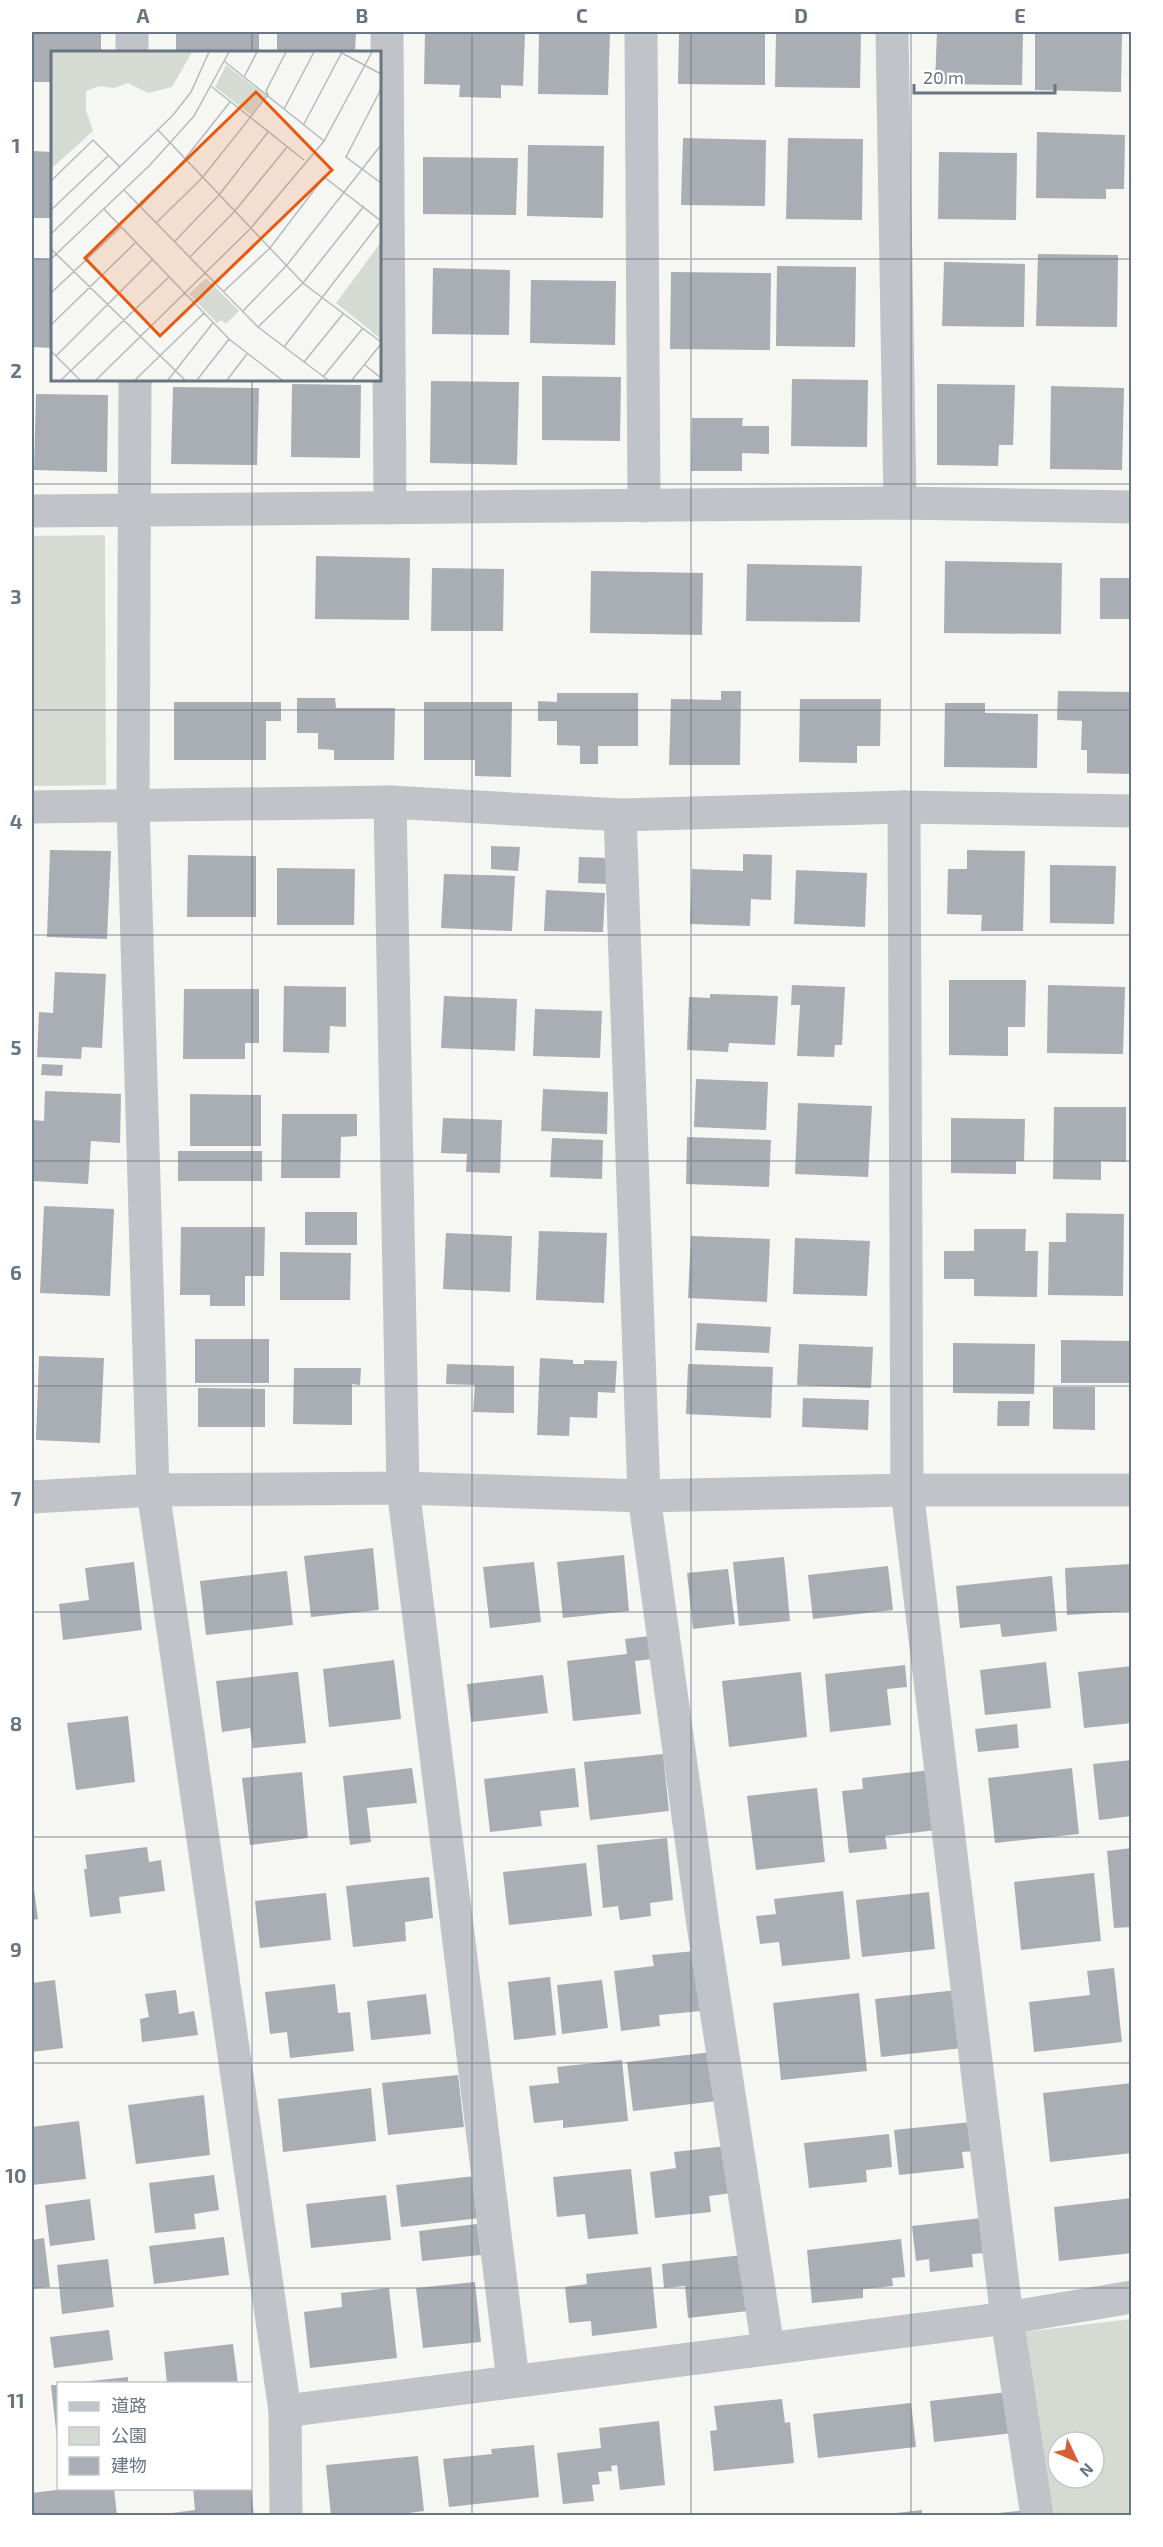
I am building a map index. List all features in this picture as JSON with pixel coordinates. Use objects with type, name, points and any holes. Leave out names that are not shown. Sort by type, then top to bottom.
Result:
[{"type":"street","points":[[132,32],[132,51]]},
{"type":"street","points":[[387,32],[390,508]]},
{"type":"street","points":[[641,32],[644,506]]},
{"type":"street","points":[[892,32],[900,503]]},
{"type":"street","points":[[135,381],[133,805],[153,1490],[285,2411],[286,2516]]},
{"type":"street","points":[[32,511],[900,503],[1131,507]]},
{"type":"street","points":[[390,802],[403,1488],[513,2380]]},
{"type":"street","points":[[32,807],[390,802],[620,815],[904,807],[1131,811]]},
{"type":"street","points":[[904,807],[907,1490],[1007,2318],[1037,2516]]},
{"type":"street","points":[[620,815],[644,1496],[703,1925],[768,2348]]},
{"type":"street","points":[[32,1497],[153,1490],[403,1488],[644,1496],[907,1490],[1131,1490]]},
{"type":"street","points":[[285,2411],[1007,2318],[1131,2297]]},
{"type":"green space","points":[[105,535],[106,785],[32,786],[32,536]]},
{"type":"green space","points":[[1131,2319],[1131,2515],[1050,2515],[1046,2490],[1106,2490],[1106,2430],[1046,2430],[1046,2487],[1024,2332]]},
{"type":"building","points":[[32,32],[101,32],[101,51],[51,51],[51,82],[32,82]]},
{"type":"building","points":[[176,32],[259,32],[259,51],[176,51]]},
{"type":"building","points":[[277,32],[356,32],[355,51],[277,51]]},
{"type":"building","points":[[425,32],[525,34],[523,86],[501,85],[501,98],[459,97],[460,85],[424,84]]},
{"type":"building","points":[[539,32],[610,32],[608,95],[538,94]]},
{"type":"building","points":[[679,32],[765,33],[765,85],[678,84]]},
{"type":"building","points":[[776,32],[861,32],[860,88],[775,87]]},
{"type":"building","points":[[937,32],[1023,32],[1022,85],[935,84]]},
{"type":"building","points":[[1035,32],[1122,32],[1121,92],[1035,90]]},
{"type":"building","points":[[1037,132],[1125,135],[1124,189],[1106,189],[1106,199],[1036,198]]},
{"type":"building","points":[[683,138],[766,140],[765,206],[681,205]]},
{"type":"building","points":[[788,138],[863,139],[862,220],[786,219]]},
{"type":"building","points":[[528,145],[604,146],[603,218],[527,216]]},
{"type":"building","points":[[32,151],[51,152],[51,218],[32,218]]},
{"type":"building","points":[[939,152],[1017,153],[1016,220],[938,219]]},
{"type":"building","points":[[423,157],[518,158],[516,215],[423,214]]},
{"type":"building","points":[[1038,254],[1118,255],[1117,327],[1036,326]]},
{"type":"building","points":[[32,258],[51,259],[51,348],[32,347]]},
{"type":"building","points":[[944,262],[1025,264],[1024,327],[942,326]]},
{"type":"building","points":[[777,266],[856,267],[855,347],[776,346]]},
{"type":"building","points":[[433,268],[510,270],[509,335],[432,334]]},
{"type":"building","points":[[671,272],[771,273],[770,350],[670,349]]},
{"type":"building","points":[[531,280],[616,281],[615,345],[530,343]]},
{"type":"building","points":[[542,376],[621,377],[620,441],[542,440]]},
{"type":"building","points":[[792,379],[868,380],[867,447],[791,446]]},
{"type":"building","points":[[431,381],[519,382],[517,465],[430,463]]},
{"type":"building","points":[[292,384],[361,385],[360,458],[291,457]]},
{"type":"building","points":[[937,384],[1015,385],[1013,445],[999,445],[998,466],[937,465]]},
{"type":"building","points":[[1051,386],[1124,388],[1122,470],[1050,469]]},
{"type":"building","points":[[173,387],[259,388],[257,465],[171,464]]},
{"type":"building","points":[[36,394],[108,395],[107,472],[34,470]]},
{"type":"building","points":[[692,418],[743,418],[742,426],[769,426],[769,454],[742,453],[742,471],[691,471]]},
{"type":"building","points":[[316,556],[410,558],[409,620],[315,619]]},
{"type":"building","points":[[945,561],[1062,563],[1061,634],[944,633]]},
{"type":"building","points":[[747,564],[862,566],[860,622],[746,621]]},
{"type":"building","points":[[432,568],[504,569],[503,631],[431,631]]},
{"type":"building","points":[[591,571],[703,573],[702,635],[590,633]]},
{"type":"building","points":[[1100,578],[1132,578],[1132,619],[1100,619]]},
{"type":"building","points":[[721,691],[741,691],[740,765],[669,765],[671,699],[721,700]]},
{"type":"building","points":[[1058,691],[1132,692],[1132,774],[1087,773],[1087,750],[1081,750],[1082,721],[1057,720]]},
{"type":"building","points":[[557,693],[638,693],[638,746],[598,746],[598,764],[580,764],[580,746],[557,745],[557,721],[538,721],[538,701],[557,702]]},
{"type":"building","points":[[297,698],[335,698],[336,708],[395,708],[394,760],[334,760],[334,750],[318,749],[318,733],[297,733]]},
{"type":"building","points":[[800,699],[881,699],[880,746],[857,746],[857,763],[799,762]]},
{"type":"building","points":[[174,702],[281,702],[281,721],[266,721],[266,760],[174,760]]},
{"type":"building","points":[[424,702],[512,702],[511,777],[475,776],[475,760],[424,760]]},
{"type":"building","points":[[945,703],[985,703],[985,713],[1038,714],[1037,768],[944,767]]},
{"type":"building","points":[[491,846],[520,847],[518,871],[491,869]]},
{"type":"building","points":[[50,850],[111,851],[107,939],[47,937]]},
{"type":"building","points":[[967,850],[1025,851],[1023,931],[981,931],[982,915],[947,914],[948,869],[967,869]]},
{"type":"building","points":[[743,854],[772,855],[771,900],[751,899],[750,926],[690,924],[692,869],[743,871]]},
{"type":"building","points":[[188,855],[256,856],[256,917],[187,917]]},
{"type":"building","points":[[579,857],[610,858],[609,884],[578,883]]},
{"type":"building","points":[[1050,865],[1116,866],[1114,924],[1050,923]]},
{"type":"building","points":[[277,868],[355,869],[354,925],[277,925]]},
{"type":"building","points":[[796,870],[867,873],[865,927],[794,924]]},
{"type":"building","points":[[444,874],[515,876],[512,931],[441,928]]},
{"type":"building","points":[[546,890],[605,893],[603,932],[544,931]]},
{"type":"building","points":[[55,972],[106,974],[102,1048],[82,1047],[81,1059],[37,1057],[39,1012],[53,1013]]},
{"type":"building","points":[[949,980],[1026,980],[1025,1027],[1008,1027],[1008,1056],[949,1055]]},
{"type":"building","points":[[792,985],[845,987],[842,1045],[835,1045],[834,1057],[797,1056],[800,1005],[791,1005]]},
{"type":"building","points":[[1048,985],[1125,987],[1123,1054],[1047,1053]]},
{"type":"building","points":[[284,986],[346,987],[346,1027],[330,1026],[329,1053],[283,1052]]},
{"type":"building","points":[[184,989],[259,989],[259,1043],[245,1043],[245,1059],[183,1059]]},
{"type":"building","points":[[710,994],[778,996],[775,1045],[729,1043],[728,1052],[687,1050],[689,997],[710,998]]},
{"type":"building","points":[[444,996],[517,999],[515,1051],[441,1048]]},
{"type":"building","points":[[535,1009],[602,1011],[600,1058],[533,1056]]},
{"type":"building","points":[[42,1064],[63,1065],[62,1076],[41,1075]]},
{"type":"building","points":[[696,1079],[768,1082],[766,1130],[694,1127]]},
{"type":"building","points":[[543,1089],[608,1092],[607,1134],[541,1131]]},
{"type":"building","points":[[45,1091],[121,1094],[120,1143],[91,1141],[88,1184],[32,1181],[33,1120],[44,1121]]},
{"type":"building","points":[[190,1094],[261,1095],[261,1146],[190,1146]]},
{"type":"building","points":[[798,1103],[872,1106],[868,1177],[795,1174]]},
{"type":"building","points":[[1054,1107],[1126,1107],[1126,1162],[1101,1161],[1101,1180],[1053,1179]]},
{"type":"building","points":[[282,1114],[357,1114],[357,1136],[341,1137],[340,1178],[281,1178]]},
{"type":"building","points":[[443,1118],[502,1120],[500,1173],[466,1172],[467,1154],[441,1153]]},
{"type":"building","points":[[951,1118],[1025,1119],[1024,1161],[1016,1161],[1016,1174],[951,1173]]},
{"type":"building","points":[[687,1137],[771,1140],[769,1187],[686,1184]]},
{"type":"building","points":[[552,1138],[603,1140],[602,1179],[550,1177]]},
{"type":"building","points":[[178,1151],[262,1151],[262,1181],[178,1181]]},
{"type":"building","points":[[44,1206],[114,1209],[110,1296],[40,1293]]},
{"type":"building","points":[[305,1212],[357,1212],[357,1245],[305,1245]]},
{"type":"building","points":[[1066,1213],[1124,1214],[1123,1296],[1048,1295],[1049,1242],[1066,1242]]},
{"type":"building","points":[[181,1227],[265,1227],[264,1276],[245,1276],[245,1306],[210,1306],[210,1295],[180,1295]]},
{"type":"building","points":[[974,1229],[1026,1229],[1025,1251],[1038,1251],[1037,1297],[974,1296],[974,1279],[944,1279],[944,1251],[974,1251]]},
{"type":"building","points":[[539,1231],[607,1233],[604,1303],[536,1300]]},
{"type":"building","points":[[446,1233],[512,1236],[510,1292],[443,1289]]},
{"type":"building","points":[[691,1236],[770,1239],[767,1302],[688,1298]]},
{"type":"building","points":[[795,1238],[870,1241],[867,1296],[793,1294]]},
{"type":"building","points":[[280,1252],[351,1253],[350,1300],[280,1300]]},
{"type":"building","points":[[697,1323],[771,1327],[769,1353],[695,1350]]},
{"type":"building","points":[[195,1339],[269,1339],[269,1383],[195,1383]]},
{"type":"building","points":[[1061,1340],[1132,1341],[1132,1383],[1061,1383]]},
{"type":"building","points":[[953,1343],[1035,1344],[1034,1394],[953,1393]]},
{"type":"building","points":[[799,1344],[873,1347],[871,1388],[797,1385]]},
{"type":"building","points":[[39,1356],[104,1358],[100,1443],[36,1440]]},
{"type":"building","points":[[540,1358],[573,1360],[573,1364],[584,1364],[584,1360],[617,1361],[615,1393],[598,1392],[597,1418],[570,1417],[569,1436],[537,1435]]},
{"type":"building","points":[[447,1364],[514,1366],[514,1413],[473,1412],[475,1385],[446,1384]]},
{"type":"building","points":[[688,1364],[773,1367],[771,1418],[686,1414]]},
{"type":"building","points":[[294,1368],[361,1368],[360,1385],[352,1384],[352,1425],[293,1424]]},
{"type":"building","points":[[1053,1387],[1095,1387],[1095,1430],[1053,1429]]},
{"type":"building","points":[[198,1388],[265,1389],[265,1427],[198,1427]]},
{"type":"building","points":[[803,1398],[869,1400],[868,1430],[802,1427]]},
{"type":"building","points":[[998,1401],[1030,1401],[1029,1426],[997,1426]]},
{"type":"building","points":[[373,1548],[379,1610],[311,1617],[304,1556]]},
{"type":"building","points":[[624,1555],[629,1611],[563,1618],[557,1562]]},
{"type":"building","points":[[784,1557],[790,1621],[739,1626],[733,1562]]},
{"type":"building","points":[[134,1562],[142,1630],[63,1640],[59,1604],[89,1600],[85,1568]]},
{"type":"building","points":[[534,1562],[541,1622],[490,1628],[483,1567]]},
{"type":"building","points":[[1132,1564],[1132,1611],[1067,1615],[1065,1568]]},
{"type":"building","points":[[888,1566],[893,1610],[813,1619],[808,1575]]},
{"type":"building","points":[[728,1569],[735,1624],[693,1629],[687,1573]]},
{"type":"building","points":[[287,1571],[293,1625],[206,1635],[200,1581]]},
{"type":"building","points":[[1052,1576],[1057,1631],[1002,1637],[1000,1624],[960,1628],[956,1586]]},
{"type":"building","points":[[649,1636],[652,1659],[635,1661],[641,1714],[573,1721],[567,1661],[627,1654],[625,1639]]},
{"type":"building","points":[[394,1660],[401,1719],[329,1727],[323,1669]]},
{"type":"building","points":[[1046,1662],[1051,1708],[985,1715],[980,1670]]},
{"type":"building","points":[[905,1665],[907,1687],[887,1689],[891,1725],[830,1732],[825,1674]]},
{"type":"building","points":[[1132,1666],[1132,1723],[1084,1728],[1078,1672]]},
{"type":"building","points":[[298,1672],[306,1743],[253,1748],[250,1728],[222,1732],[216,1681]]},
{"type":"building","points":[[801,1672],[807,1737],[729,1747],[722,1681]]},
{"type":"building","points":[[543,1675],[548,1713],[471,1722],[467,1684]]},
{"type":"building","points":[[128,1716],[135,1782],[76,1790],[67,1723]]},
{"type":"building","points":[[1017,1724],[1019,1748],[978,1752],[975,1729]]},
{"type":"building","points":[[663,1754],[669,1811],[590,1820],[584,1762]]},
{"type":"building","points":[[1132,1760],[1132,1816],[1099,1820],[1093,1764]]},
{"type":"building","points":[[412,1768],[417,1803],[367,1808],[371,1842],[350,1845],[343,1776]]},
{"type":"building","points":[[575,1768],[579,1807],[540,1811],[542,1826],[490,1832],[484,1779]]},
{"type":"building","points":[[1072,1768],[1079,1834],[995,1843],[988,1778]]},
{"type":"building","points":[[931,1770],[937,1830],[885,1836],[887,1849],[849,1853],[842,1791],[863,1789],[862,1778]]},
{"type":"building","points":[[302,1772],[308,1838],[250,1845],[242,1778]]},
{"type":"building","points":[[817,1788],[825,1862],[756,1870],[747,1796]]},
{"type":"building","points":[[667,1838],[673,1900],[650,1903],[651,1916],[620,1920],[618,1906],[603,1908],[597,1845]]},
{"type":"building","points":[[147,1847],[149,1862],[161,1860],[165,1891],[119,1897],[121,1913],[90,1917],[84,1869],[87,1869],[85,1855]]},
{"type":"building","points":[[1132,1848],[1132,1927],[1114,1928],[1107,1851]]},
{"type":"building","points":[[586,1863],[592,1916],[509,1925],[503,1872]]},
{"type":"building","points":[[1094,1873],[1101,1941],[1021,1950],[1014,1882]]},
{"type":"building","points":[[32,1874],[38,1919],[32,1920]]},
{"type":"building","points":[[429,1877],[433,1918],[405,1922],[406,1941],[353,1947],[346,1886]]},
{"type":"building","points":[[843,1891],[850,1959],[782,1966],[779,1942],[760,1944],[756,1916],[776,1914],[774,1899]]},
{"type":"building","points":[[929,1892],[935,1949],[862,1957],[856,1900]]},
{"type":"building","points":[[326,1893],[331,1940],[260,1948],[255,1901]]},
{"type":"building","points":[[695,1951],[701,2011],[659,2015],[660,2026],[621,2031],[614,1971],[654,1966],[652,1955]]},
{"type":"building","points":[[1114,1968],[1122,2042],[1034,2052],[1029,2002],[1090,1995],[1087,1971]]},
{"type":"building","points":[[550,1977],[556,2035],[514,2040],[508,1982]]},
{"type":"building","points":[[55,1980],[63,2048],[32,2052],[32,1983]]},
{"type":"building","points":[[602,1980],[608,2028],[562,2034],[557,1985]]},
{"type":"building","points":[[335,1984],[338,2013],[350,2012],[354,2051],[290,2058],[287,2032],[270,2034],[265,1992]]},
{"type":"building","points":[[176,1990],[179,2014],[194,2011],[198,2035],[142,2042],[140,2019],[149,2017],[145,1994]]},
{"type":"building","points":[[957,1990],[963,2048],[881,2057],[875,1999]]},
{"type":"building","points":[[859,1993],[867,2071],[781,2080],[773,2003]]},
{"type":"building","points":[[426,1994],[431,2034],[371,2040],[367,2001]]},
{"type":"building","points":[[712,2052],[717,2101],[633,2111],[627,2062]]},
{"type":"building","points":[[622,2060],[628,2121],[563,2128],[563,2120],[534,2123],[529,2086],[559,2083],[557,2067]]},
{"type":"building","points":[[458,2075],[464,2127],[388,2135],[382,2083]]},
{"type":"building","points":[[1132,2083],[1132,2153],[1050,2162],[1043,2093]]},
{"type":"building","points":[[371,2088],[376,2141],[283,2152],[278,2099]]},
{"type":"building","points":[[204,2095],[210,2155],[136,2164],[128,2105]]},
{"type":"building","points":[[79,2121],[86,2179],[32,2185],[32,2127]]},
{"type":"building","points":[[971,2122],[974,2151],[962,2152],[964,2168],[899,2175],[894,2130]]},
{"type":"building","points":[[889,2134],[892,2167],[866,2170],[867,2182],[809,2188],[804,2143]]},
{"type":"building","points":[[727,2146],[732,2193],[709,2196],[711,2212],[655,2218],[650,2172],[676,2168],[674,2152]]},
{"type":"building","points":[[631,2169],[638,2234],[588,2239],[585,2214],[557,2217],[553,2177]]},
{"type":"building","points":[[214,2175],[219,2210],[194,2214],[196,2229],[155,2233],[149,2183]]},
{"type":"building","points":[[475,2176],[480,2218],[401,2227],[396,2185]]},
{"type":"building","points":[[386,2195],[391,2240],[311,2248],[306,2204]]},
{"type":"building","points":[[1132,2198],[1132,2253],[1059,2261],[1054,2207]]},
{"type":"building","points":[[90,2199],[95,2240],[50,2246],[45,2205]]},
{"type":"building","points":[[981,2218],[985,2253],[972,2254],[973,2267],[930,2272],[929,2259],[916,2261],[912,2226]]},
{"type":"building","points":[[477,2224],[481,2255],[422,2261],[419,2231]]},
{"type":"building","points":[[224,2237],[229,2275],[154,2284],[149,2246]]},
{"type":"building","points":[[44,2238],[50,2287],[32,2289],[32,2240]]},
{"type":"building","points":[[901,2239],[905,2277],[892,2278],[893,2286],[863,2289],[863,2298],[812,2303],[807,2250]]},
{"type":"building","points":[[742,2255],[748,2311],[688,2318],[685,2286],[664,2288],[662,2264]]},
{"type":"building","points":[[108,2259],[114,2307],[62,2314],[57,2265]]},
{"type":"building","points":[[651,2267],[657,2328],[592,2336],[591,2321],[569,2323],[565,2287],[587,2284],[586,2274]]},
{"type":"building","points":[[475,2282],[481,2342],[423,2348],[416,2288]]},
{"type":"building","points":[[389,2288],[397,2358],[310,2368],[304,2312],[342,2307],[341,2293]]},
{"type":"building","points":[[109,2330],[113,2360],[54,2368],[50,2337]]},
{"type":"building","points":[[233,2344],[238,2382],[167,2382],[164,2352]]},
{"type":"building","points":[[128,2377],[128,2382],[82,2382]]},
{"type":"building","points":[[51,2385],[57,2385],[57,2439]]},
{"type":"building","points":[[1008,2392],[1013,2433],[934,2442],[930,2401]]},
{"type":"building","points":[[782,2399],[785,2423],[790,2422],[794,2463],[714,2471],[710,2431],[717,2430],[714,2406]]},
{"type":"building","points":[[911,2403],[916,2447],[818,2458],[813,2414]]},
{"type":"building","points":[[659,2421],[665,2485],[620,2490],[617,2465],[611,2466],[612,2471],[598,2472],[600,2484],[592,2485],[594,2501],[563,2504],[557,2453],[601,2448],[599,2428]]},
{"type":"building","points":[[534,2445],[539,2497],[449,2507],[443,2459],[492,2454],[491,2449]]},
{"type":"building","points":[[418,2456],[424,2511],[385,2516],[331,2516],[326,2465]]},
{"type":"building","points":[[57,2490],[114,2490],[117,2516],[32,2516],[32,2493]]},
{"type":"building","points":[[193,2490],[251,2490],[254,2516],[172,2516],[172,2513],[195,2510]]},
{"type":"building","points":[[922,2510],[922,2516],[887,2516],[887,2514]]},
{"type":"building","points":[[1027,2510],[1028,2516],[989,2516],[989,2514]]}]
